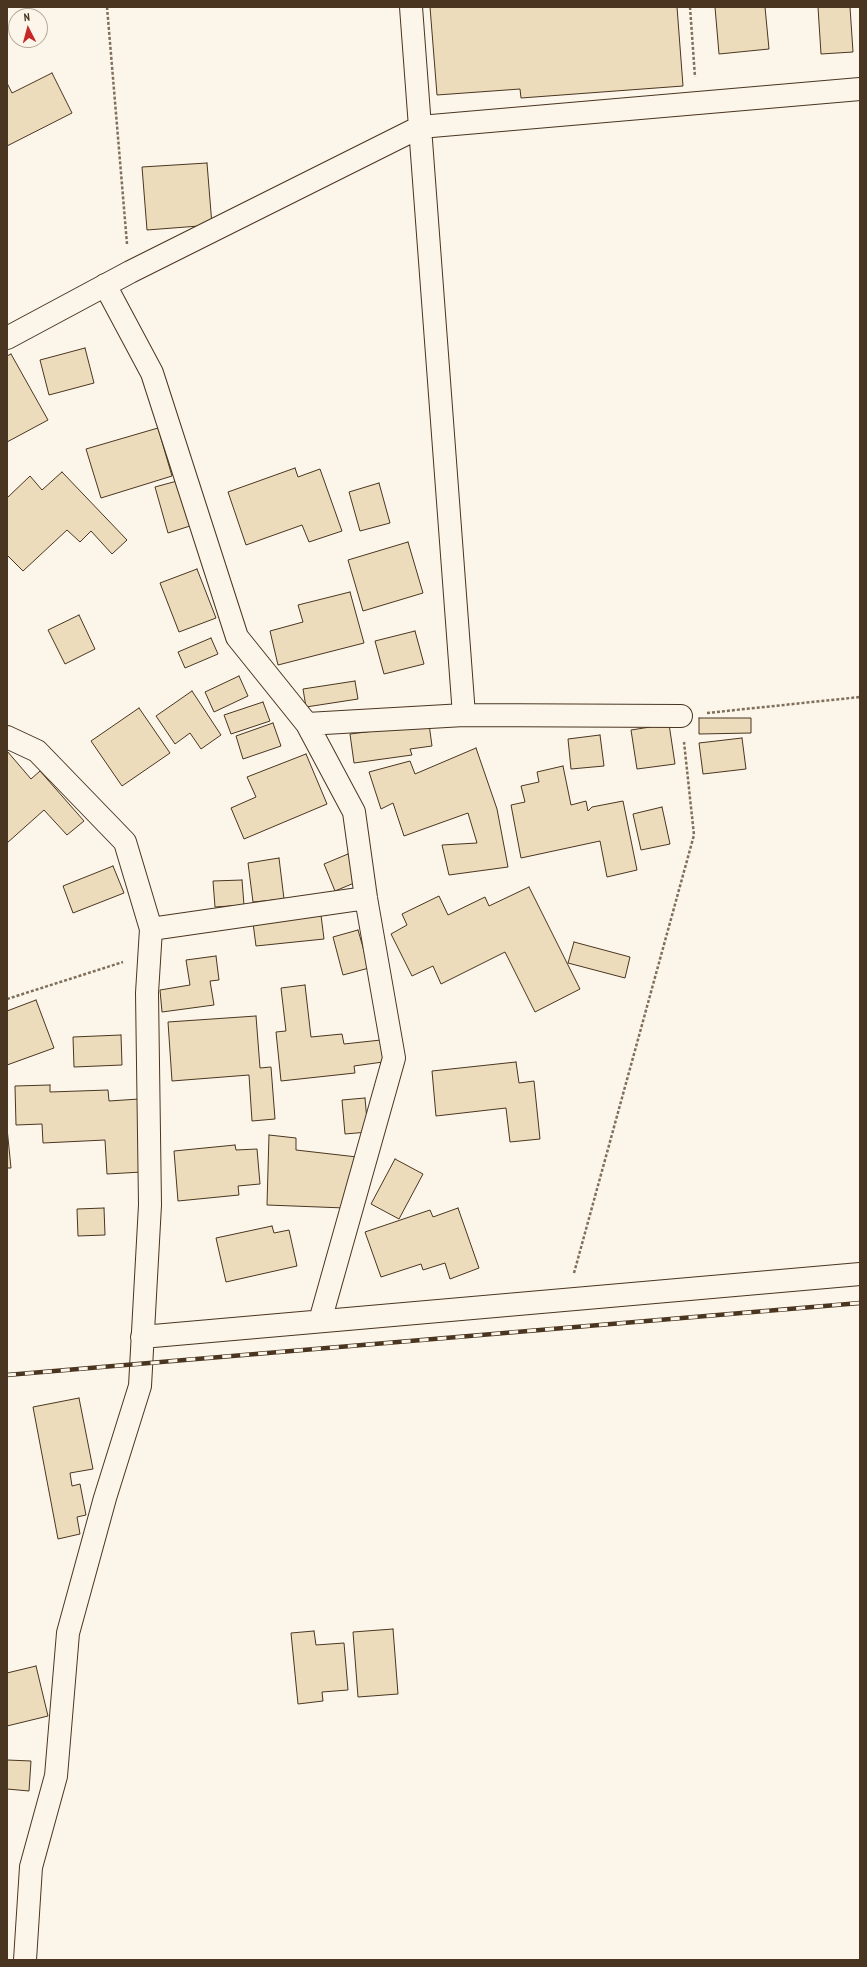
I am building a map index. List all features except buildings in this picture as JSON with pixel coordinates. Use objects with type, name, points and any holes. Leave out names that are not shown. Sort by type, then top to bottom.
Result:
[{"type":"street","points":[[411,7],[464,715]]},
{"type":"street","points":[[7,338],[130,272],[420,127],[860,89]]},
{"type":"street","points":[[105,285],[152,373],[237,637],[307,724],[354,812],[366,898],[394,1058],[320,1321]]},
{"type":"street","points":[[307,724],[464,715],[681,716]]},
{"type":"street","points":[[7,737],[37,751],[125,842],[152,928],[147,994],[150,1205],[140,1386],[105,1498],[68,1634],[56,1776],[31,1867],[25,1960]]},
{"type":"street","points":[[152,928],[366,898]]},
{"type":"street","points":[[142,1337],[860,1274]]},
{"type":"path","points":[[107,7],[130,272]]},
{"type":"path","points":[[690,7],[696,104]]},
{"type":"path","points":[[567,1300],[694,835],[681,716],[860,697]]},
{"type":"path","points":[[7,999],[150,953]]},
{"type":"railway","points":[[7,1375],[860,1303]]}]
